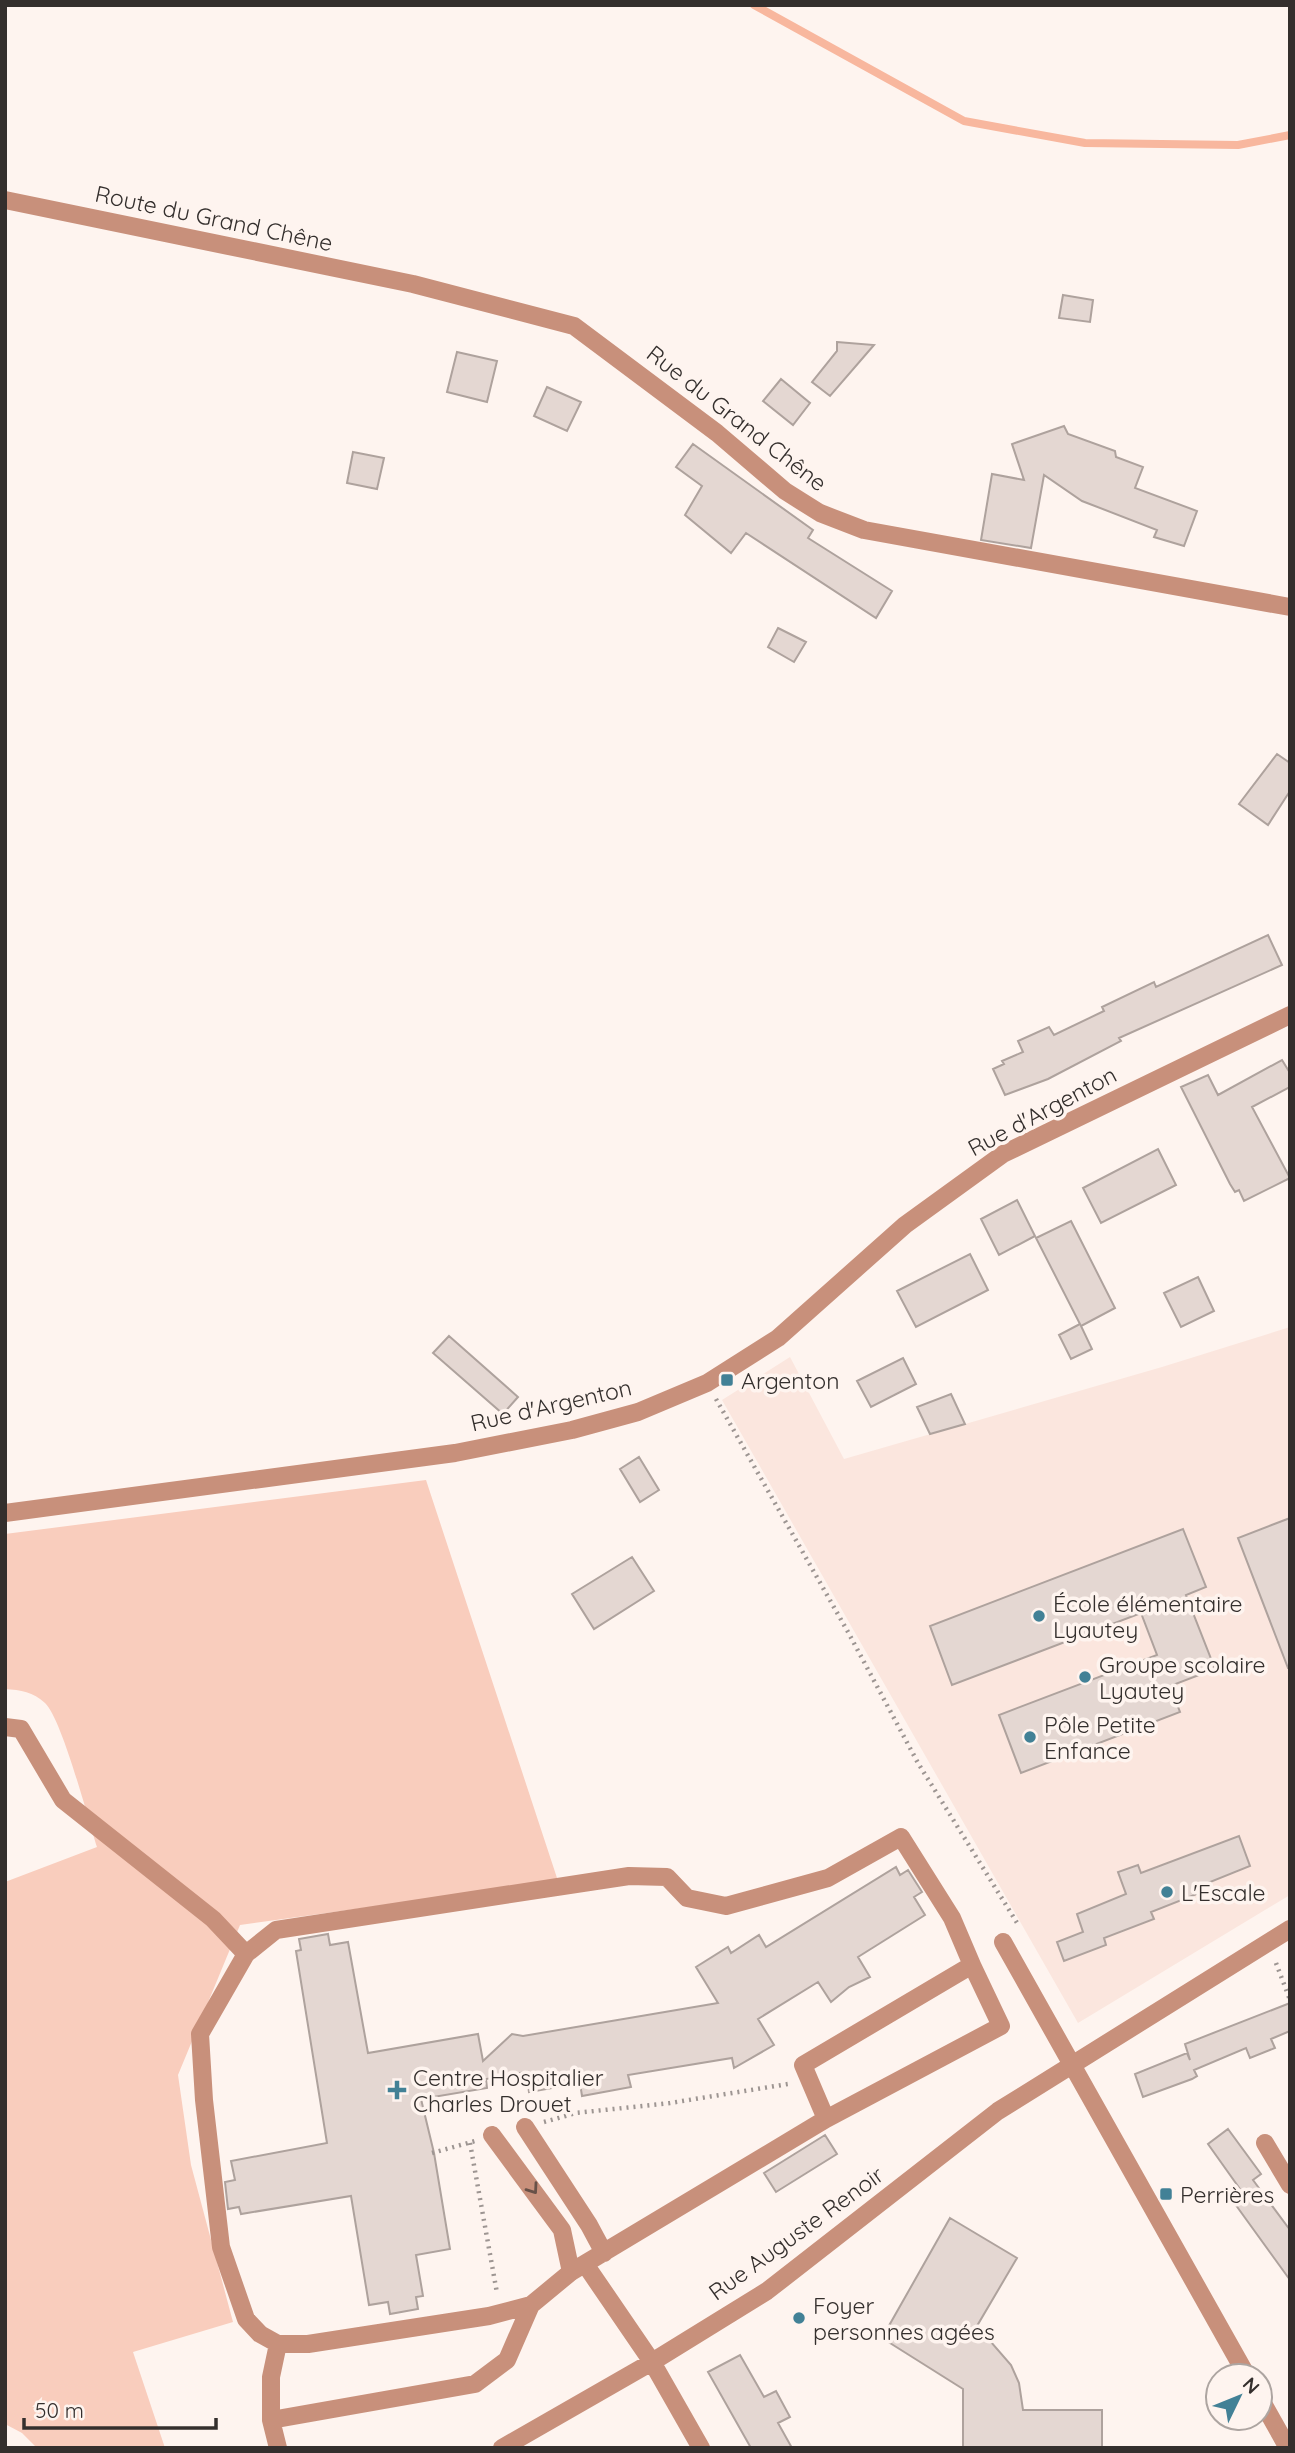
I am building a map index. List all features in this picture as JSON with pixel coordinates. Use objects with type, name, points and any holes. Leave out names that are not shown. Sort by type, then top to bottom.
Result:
[{"type":"street","name":"Route du Grand Chêne","points":[[5,200],[413,285]]},
{"type":"street","name":"Rue du Grand Chêne","points":[[413,285],[574,326],[717,433],[785,491],[820,513],[864,530],[1290,607]]},
{"type":"street","name":"Rue d'Argenton","points":[[5,1513],[455,1453],[572,1430],[638,1412],[707,1383],[778,1338],[905,1225],[1003,1154],[1290,1015]]},
{"type":"street","points":[[5,1727],[21,1728],[62,1800],[213,1919],[246,1954]]},
{"type":"street","points":[[901,1837],[952,1919],[972,1965],[1001,2026],[826,2119],[578,2268],[531,2305],[501,2313],[308,2344],[278,2344],[260,2334],[246,2319],[220,2247],[204,2100],[200,2034],[246,1954],[276,1930],[629,1876],[667,1877],[687,1898],[726,1906],[828,1878],[901,1837]]},
{"type":"street","name":"Rue Auguste Renoir","points":[[502,2448],[652,2362],[767,2291],[998,2111],[1290,1929]]},
{"type":"street","points":[[1003,1942],[1239,2362]]},
{"type":"street","points":[[826,2119],[803,2065],[972,1965]]},
{"type":"street","points":[[525,2127],[589,2225],[604,2253]]},
{"type":"street","points":[[492,2135],[562,2230],[578,2268],[652,2362],[701,2448]]},
{"type":"street","points":[[1265,2143],[1290,2185]]},
{"type":"street","points":[[271,2420],[475,2384],[507,2361],[531,2305]]},
{"type":"street","points":[[278,2344],[271,2377],[271,2420],[278,2448]]},
{"type":"street","points":[[1274,2423],[1288,2448]]},
{"type":"path","points":[[707,1383],[848,1632],[918,1763],[1022,1931],[1003,1942]]},
{"type":"path","points":[[1268,1943],[1290,2000]]},
{"type":"path","points":[[525,2127],[576,2113],[670,2103],[809,2080]]},
{"type":"path","points":[[432,2153],[492,2135]]},
{"type":"path","points":[[470,2143],[501,2313]]},
{"type":"shaded area","name":"Groupe scolaire Lyautey","points":[[1290,1327],[1290,1895],[1078,2023],[722,1400],[790,1357],[844,1459]]},
{"type":"shaded area","points":[[426,1480],[558,1881],[240,1925],[178,2075],[191,2165],[233,2322],[133,2352],[165,2448],[37,2448],[22,2433],[5,2424],[5,1882],[97,1847],[67,1748],[52,1713],[36,1696],[5,1689],[5,1534]]},
{"type":"building","points":[[1063,295],[1093,300],[1090,322],[1059,318]]},
{"type":"building","points":[[837,342],[874,345],[830,396],[812,382],[837,351]]},
{"type":"building","points":[[457,352],[497,361],[487,402],[447,392]]},
{"type":"building","points":[[781,379],[810,403],[793,425],[763,401]]},
{"type":"building","points":[[547,387],[581,402],[567,431],[534,416]]},
{"type":"building","points":[[1064,426],[1068,434],[1115,451],[1116,457],[1143,467],[1135,488],[1197,511],[1184,546],[1154,537],[1157,530],[1082,501],[1044,475],[1031,548],[981,540],[992,474],[1024,480],[1012,444]]},
{"type":"building","points":[[693,444],[813,530],[808,538],[892,591],[876,618],[746,533],[731,553],[685,515],[702,486],[676,467]]},
{"type":"building","points":[[353,452],[384,458],[377,489],[347,483]]},
{"type":"building","points":[[778,628],[806,642],[794,662],[768,647]]},
{"type":"building","points":[[1277,754],[1290,763],[1290,791],[1268,825],[1239,804]]},
{"type":"building","points":[[1268,935],[1282,965],[1119,1038],[1121,1041],[1048,1079],[1005,1095],[993,1069],[1004,1064],[1002,1061],[1023,1052],[1018,1041],[1049,1027],[1054,1035],[1104,1011],[1102,1007],[1154,982],[1156,987]]},
{"type":"building","points":[[1282,1060],[1290,1073],[1290,1087],[1252,1107],[1290,1178],[1244,1201],[1239,1190],[1235,1192],[1230,1184],[1181,1087],[1208,1075],[1218,1095]]},
{"type":"building","points":[[1158,1149],[1176,1185],[1101,1223],[1083,1188]]},
{"type":"building","points":[[1017,1200],[1035,1236],[999,1255],[981,1219]]},
{"type":"building","points":[[1071,1221],[1115,1308],[1081,1326],[1092,1349],[1071,1359],[1059,1335],[1080,1324],[1036,1238]]},
{"type":"building","points":[[970,1254],[988,1290],[916,1327],[897,1291]]},
{"type":"building","points":[[1198,1277],[1214,1311],[1181,1327],[1164,1293]]},
{"type":"building","points":[[449,1336],[518,1397],[503,1414],[433,1353]]},
{"type":"building","points":[[903,1358],[916,1384],[871,1407],[857,1381]]},
{"type":"building","points":[[951,1394],[965,1424],[930,1434],[917,1407]]},
{"type":"building","points":[[639,1457],[659,1490],[640,1502],[620,1469]]},
{"type":"building","points":[[1290,1518],[1290,1668],[1288,1668],[1238,1538]]},
{"type":"building","points":[[1183,1529],[1206,1587],[1186,1595],[1215,1669],[1170,1686],[1180,1712],[1021,1773],[999,1715],[1157,1655],[1141,1613],[952,1685],[930,1626]]},
{"type":"building","points":[[632,1557],[654,1591],[594,1629],[572,1594]]},
{"type":"building","points":[[1239,1836],[1250,1866],[1200,1886],[1202,1892],[1151,1912],[1154,1919],[1104,1938],[1106,1945],[1064,1961],[1057,1942],[1083,1932],[1077,1914],[1126,1894],[1118,1872],[1138,1865],[1141,1873]]},
{"type":"building","name":"Centre Hospitalier Charles Drouet","points":[[896,1867],[900,1875],[908,1870],[922,1892],[914,1897],[925,1915],[858,1957],[870,1977],[849,1987],[831,2002],[818,1982],[758,2019],[774,2045],[734,2068],[732,2058],[628,2075],[631,2087],[582,2096],[580,2083],[529,2092],[526,2072],[486,2079],[487,2088],[421,2099],[434,2153],[450,2249],[416,2255],[423,2296],[416,2297],[418,2309],[390,2314],[388,2302],[369,2305],[351,2196],[241,2214],[239,2207],[228,2209],[225,2182],[235,2180],[231,2161],[327,2143],[296,1951],[301,1950],[299,1939],[328,1934],[330,1945],[348,1942],[368,2053],[478,2034],[483,2061],[512,2034],[523,2036],[718,2003],[696,1967],[728,1947],[731,1953],[759,1935],[766,1947]]},
{"type":"building","points":[[1290,2003],[1290,2031],[1271,2039],[1275,2048],[1250,2058],[1246,2048],[1194,2070],[1197,2076],[1192,2079],[1143,2097],[1135,2074],[1187,2053],[1190,2060],[1185,2044]]},
{"type":"building","points":[[1228,2129],[1261,2174],[1253,2180],[1290,2230],[1290,2280],[1230,2197],[1240,2189],[1208,2144]]},
{"type":"building","points":[[825,2135],[837,2154],[776,2192],[764,2173]]},
{"type":"building","points":[[950,2218],[1017,2258],[977,2326],[1011,2365],[1019,2383],[1023,2410],[1102,2410],[1102,2448],[963,2448],[963,2389],[882,2338]]},
{"type":"building","points":[[740,2355],[764,2397],[776,2391],[790,2417],[778,2423],[792,2448],[751,2448],[708,2372]]},
{"type":"waterway","points":[[754,5],[964,121],[1085,143],[1238,145],[1290,135]]},
{"type":"place","name":"Argenton","points":[[727,1380]]},
{"type":"place","name":"École élémentaire Lyautey","points":[[1039,1616]]},
{"type":"place","name":"Groupe scolaire Lyautey","points":[[1085,1677]]},
{"type":"place","name":"Pôle Petite Enfance","points":[[1030,1737]]},
{"type":"place","name":"L'Escale","points":[[1167,1892]]},
{"type":"place","name":"Centre Hospitalier Charles Drouet","points":[[397,2090]]},
{"type":"place","name":"Perrières","points":[[1166,2194]]},
{"type":"place","name":"Foyer personnes agées","points":[[799,2318]]}]
